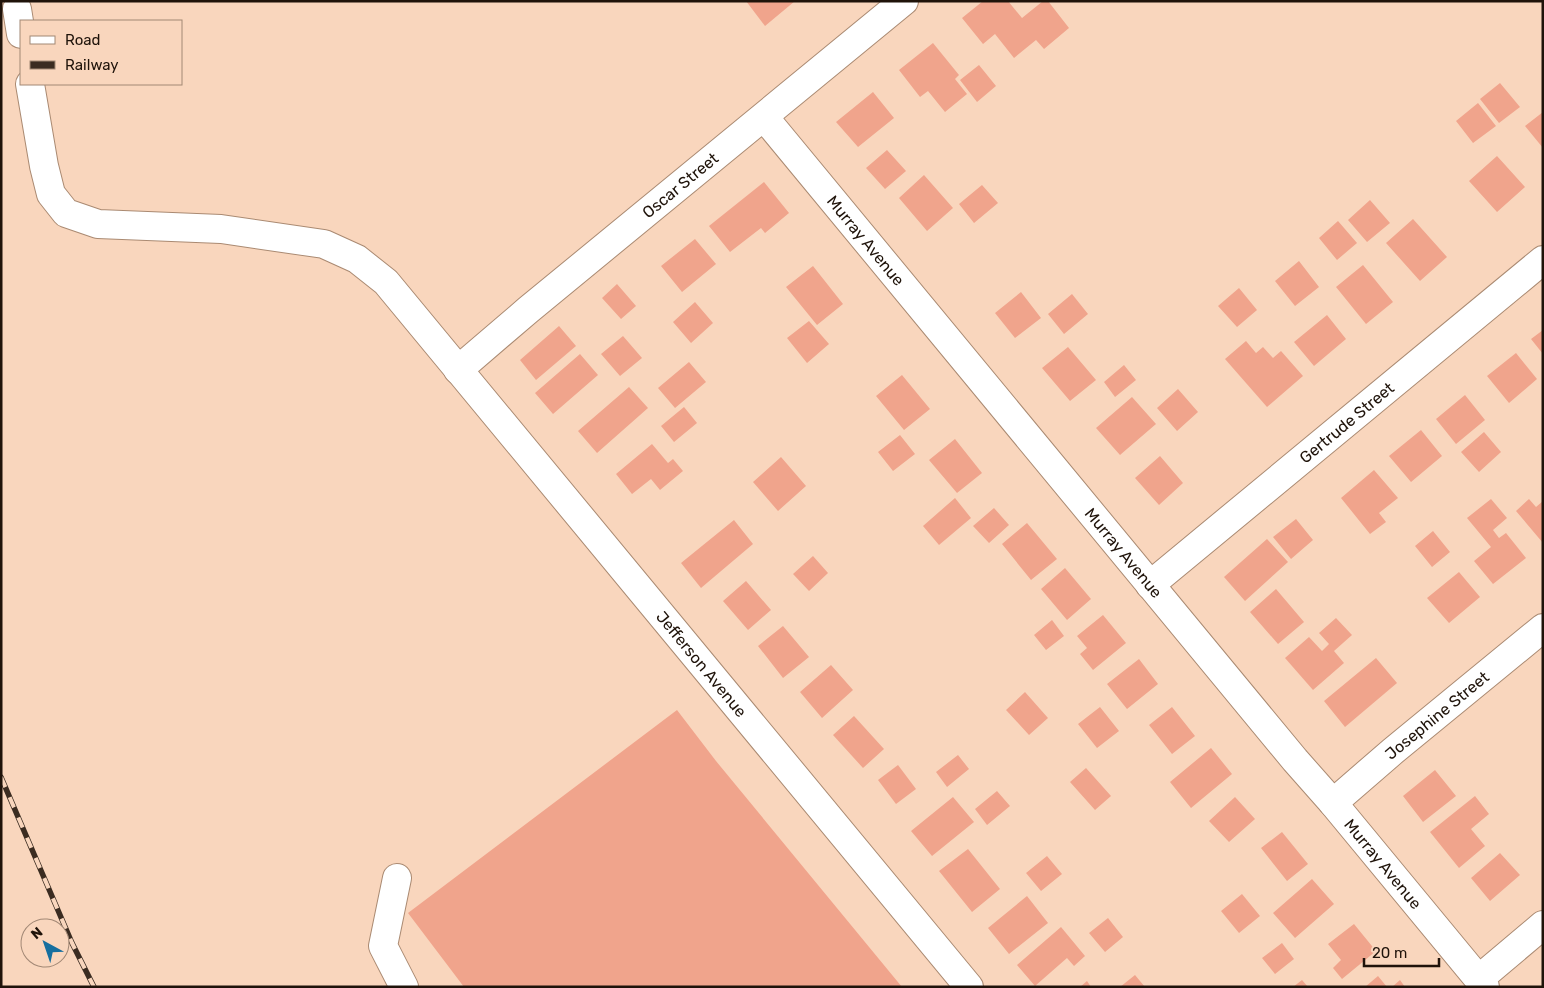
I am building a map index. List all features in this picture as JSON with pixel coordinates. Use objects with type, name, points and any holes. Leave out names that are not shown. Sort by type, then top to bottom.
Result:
[{"type":"street","name":"Oscar Street","points":[[458,370],[710,159],[764,117],[904,1]]},
{"type":"street","name":"Jefferson Avenue","points":[[30,85],[44,166],[51,194],[66,213],[98,224],[221,229],[324,244],[357,259],[386,282],[969,987]]},
{"type":"street","name":"Murray Avenue","points":[[764,117],[1295,760],[1482,983]]},
{"type":"street","name":"Gertrude Street","points":[[1150,585],[1543,260]]},
{"type":"street","name":"Josephine Street","points":[[1333,803],[1400,745],[1543,628]]},
{"type":"street","points":[[397,878],[383,946],[404,987]]},
{"type":"street","points":[[1482,983],[1543,925]]},
{"type":"building","points":[[746,1],[795,1],[765,26]]},
{"type":"building","points":[[983,1],[1008,1],[1022,18],[1043,1],[1048,1],[1069,28],[1044,49],[1036,40],[1014,58],[995,34],[983,44],[962,18]]},
{"type":"building","points":[[933,43],[959,75],[955,79],[967,94],[945,112],[928,91],[920,97],[899,70]]},
{"type":"building","points":[[979,65],[996,86],[977,102],[960,80]]},
{"type":"building","points":[[1500,83],[1520,107],[1499,123],[1480,99]]},
{"type":"building","points":[[873,92],[894,118],[858,147],[836,122]]},
{"type":"building","points":[[1478,103],[1496,126],[1473,143],[1456,121]]},
{"type":"building","points":[[1543,112],[1543,148],[1525,126]]},
{"type":"building","points":[[887,150],[906,171],[885,189],[866,168]]},
{"type":"building","points":[[1497,156],[1525,187],[1497,212],[1469,181]]},
{"type":"building","points":[[924,175],[953,208],[927,231],[899,198]]},
{"type":"building","points":[[764,182],[789,213],[765,233],[761,228],[730,252],[709,226]]},
{"type":"building","points":[[982,185],[998,203],[974,223],[959,204]]},
{"type":"building","points":[[1370,200],[1390,223],[1367,242],[1348,220]]},
{"type":"building","points":[[1413,219],[1447,257],[1420,281],[1386,243]]},
{"type":"building","points":[[1338,221],[1357,243],[1337,260],[1319,238]]},
{"type":"building","points":[[695,239],[716,264],[682,292],[661,266]]},
{"type":"building","points":[[1299,261],[1319,287],[1295,306],[1275,281]]},
{"type":"building","points":[[1363,265],[1393,302],[1366,324],[1336,287]]},
{"type":"building","points":[[813,266],[843,304],[817,325],[786,287]]},
{"type":"building","points":[[617,284],[636,306],[621,319],[602,298]]},
{"type":"building","points":[[1239,288],[1257,310],[1237,327],[1218,306]]},
{"type":"building","points":[[1021,292],[1041,318],[1015,338],[995,313]]},
{"type":"building","points":[[1072,294],[1088,314],[1064,334],[1048,314]]},
{"type":"building","points":[[695,302],[713,323],[691,343],[673,322]]},
{"type":"building","points":[[1327,315],[1346,339],[1314,366],[1294,342]]},
{"type":"building","points":[[809,321],[829,344],[807,363],[787,338]]},
{"type":"building","points":[[559,326],[576,346],[536,380],[520,360]]},
{"type":"building","points":[[1543,330],[1543,354],[1531,339]]},
{"type":"building","points":[[623,336],[642,358],[620,376],[601,354]]},
{"type":"building","points":[[1246,341],[1256,353],[1263,347],[1273,358],[1281,351],[1303,376],[1267,407],[1225,359]]},
{"type":"building","points":[[1068,347],[1096,380],[1070,401],[1042,368]]},
{"type":"building","points":[[1516,353],[1537,379],[1509,403],[1487,376]]},
{"type":"building","points":[[580,354],[598,375],[553,414],[535,393]]},
{"type":"building","points":[[689,362],[706,382],[675,408],[658,388]]},
{"type":"building","points":[[1124,365],[1136,380],[1115,397],[1104,382]]},
{"type":"building","points":[[902,375],[930,409],[904,430],[876,396]]},
{"type":"building","points":[[629,387],[648,408],[597,453],[578,431]]},
{"type":"building","points":[[1178,389],[1198,412],[1177,431],[1157,408]]},
{"type":"building","points":[[1465,395],[1485,420],[1456,444],[1436,419]]},
{"type":"building","points":[[1132,397],[1156,424],[1120,455],[1096,428]]},
{"type":"building","points":[[684,407],[697,423],[674,442],[661,426]]},
{"type":"building","points":[[1421,430],[1442,456],[1411,482],[1389,456]]},
{"type":"building","points":[[1484,432],[1501,452],[1479,472],[1461,452]]},
{"type":"building","points":[[900,435],[915,454],[893,471],[878,452]]},
{"type":"building","points":[[955,439],[982,473],[957,493],[929,460]]},
{"type":"building","points":[[652,444],[668,463],[673,459],[683,471],[660,490],[651,479],[632,494],[616,474]]},
{"type":"building","points":[[1160,456],[1183,483],[1159,505],[1135,478]]},
{"type":"building","points":[[781,457],[806,486],[778,511],[753,482]]},
{"type":"building","points":[[1374,470],[1398,498],[1379,513],[1386,522],[1370,534],[1341,498]]},
{"type":"building","points":[[955,498],[971,518],[939,545],[923,526]]},
{"type":"building","points":[[1491,499],[1507,518],[1493,530],[1499,538],[1506,533],[1526,558],[1493,584],[1474,561],[1491,547],[1467,518]]},
{"type":"building","points":[[1529,499],[1536,507],[1543,501],[1543,543],[1516,511]]},
{"type":"building","points":[[994,508],[1009,525],[989,543],[973,526]]},
{"type":"building","points":[[1296,519],[1313,540],[1291,559],[1273,537]]},
{"type":"building","points":[[734,520],[753,544],[701,588],[681,563]]},
{"type":"building","points":[[1027,523],[1057,559],[1031,580],[1002,544]]},
{"type":"building","points":[[1433,531],[1450,552],[1432,567],[1415,546]]},
{"type":"building","points":[[1267,539],[1288,562],[1245,601],[1224,577]]},
{"type":"building","points":[[813,556],[828,573],[809,591],[793,574]]},
{"type":"building","points":[[1065,568],[1091,599],[1067,620],[1041,589]]},
{"type":"building","points":[[1459,572],[1480,597],[1449,623],[1427,598]]},
{"type":"building","points":[[746,581],[771,610],[748,630],[723,601]]},
{"type":"building","points":[[1276,589],[1304,622],[1278,644],[1250,612]]},
{"type":"building","points":[[1103,615],[1126,643],[1093,670],[1080,654],[1087,648],[1077,636]]},
{"type":"building","points":[[1336,618],[1352,635],[1334,651],[1344,663],[1313,690],[1285,658],[1309,637],[1322,651],[1329,644],[1319,633]]},
{"type":"building","points":[[1052,620],[1064,636],[1046,650],[1034,635]]},
{"type":"building","points":[[783,626],[809,657],[783,678],[758,646]]},
{"type":"building","points":[[1376,658],[1397,683],[1345,727],[1324,701]]},
{"type":"building","points":[[1139,659],[1158,684],[1127,709],[1107,684]]},
{"type":"building","points":[[831,665],[853,690],[822,718],[800,692]]},
{"type":"building","points":[[1025,692],[1048,718],[1029,735],[1006,710]]},
{"type":"building","points":[[1100,707],[1119,731],[1097,748],[1078,724]]},
{"type":"building","points":[[1172,707],[1195,736],[1172,754],[1149,725]]},
{"type":"building","points":[[677,710],[716,761],[902,987],[464,987],[408,913]]},
{"type":"building","points":[[854,716],[884,749],[863,768],[833,735]]},
{"type":"building","points":[[1211,748],[1232,774],[1191,808],[1170,782]]},
{"type":"building","points":[[958,755],[969,769],[947,787],[936,772]]},
{"type":"building","points":[[898,765],[916,789],[896,804],[878,780]]},
{"type":"building","points":[[1086,768],[1111,796],[1095,810],[1070,782]]},
{"type":"building","points":[[1435,770],[1456,796],[1423,822],[1403,796]]},
{"type":"building","points":[[997,791],[1010,806],[987,825],[975,809]]},
{"type":"building","points":[[1475,796],[1489,814],[1471,829],[1485,846],[1459,868],[1430,832]]},
{"type":"building","points":[[953,797],[974,822],[932,856],[911,831]]},
{"type":"building","points":[[1235,797],[1255,819],[1229,842],[1209,821]]},
{"type":"building","points":[[1282,832],[1308,864],[1287,881],[1261,848]]},
{"type":"building","points":[[968,849],[1000,889],[972,912],[939,871]]},
{"type":"building","points":[[1500,853],[1520,875],[1490,901],[1471,878]]},
{"type":"building","points":[[1047,856],[1062,874],[1041,891],[1026,873]]},
{"type":"building","points":[[1312,879],[1334,904],[1295,938],[1273,913]]},
{"type":"building","points":[[1242,894],[1260,916],[1239,933],[1221,911]]},
{"type":"building","points":[[1027,896],[1048,923],[1009,954],[988,928]]},
{"type":"building","points":[[1108,918],[1123,937],[1105,952],[1089,933]]},
{"type":"building","points":[[1354,924],[1376,951],[1342,979],[1333,968],[1341,960],[1328,944]]},
{"type":"building","points":[[1061,927],[1085,956],[1074,966],[1067,958],[1035,986],[1017,965]]},
{"type":"building","points":[[1282,943],[1294,959],[1275,974],[1262,958]]},
{"type":"building","points":[[1135,975],[1145,987],[1120,987]]},
{"type":"building","points":[[1378,976],[1387,987],[1365,987]]},
{"type":"building","points":[[1302,980],[1308,987],[1293,987]]},
{"type":"building","points":[[1400,980],[1405,987],[1392,987]]},
{"type":"building","points":[[1087,981],[1091,987],[1080,987]]},
{"type":"railway","points":[[1,777],[72,943],[94,987]]}]
